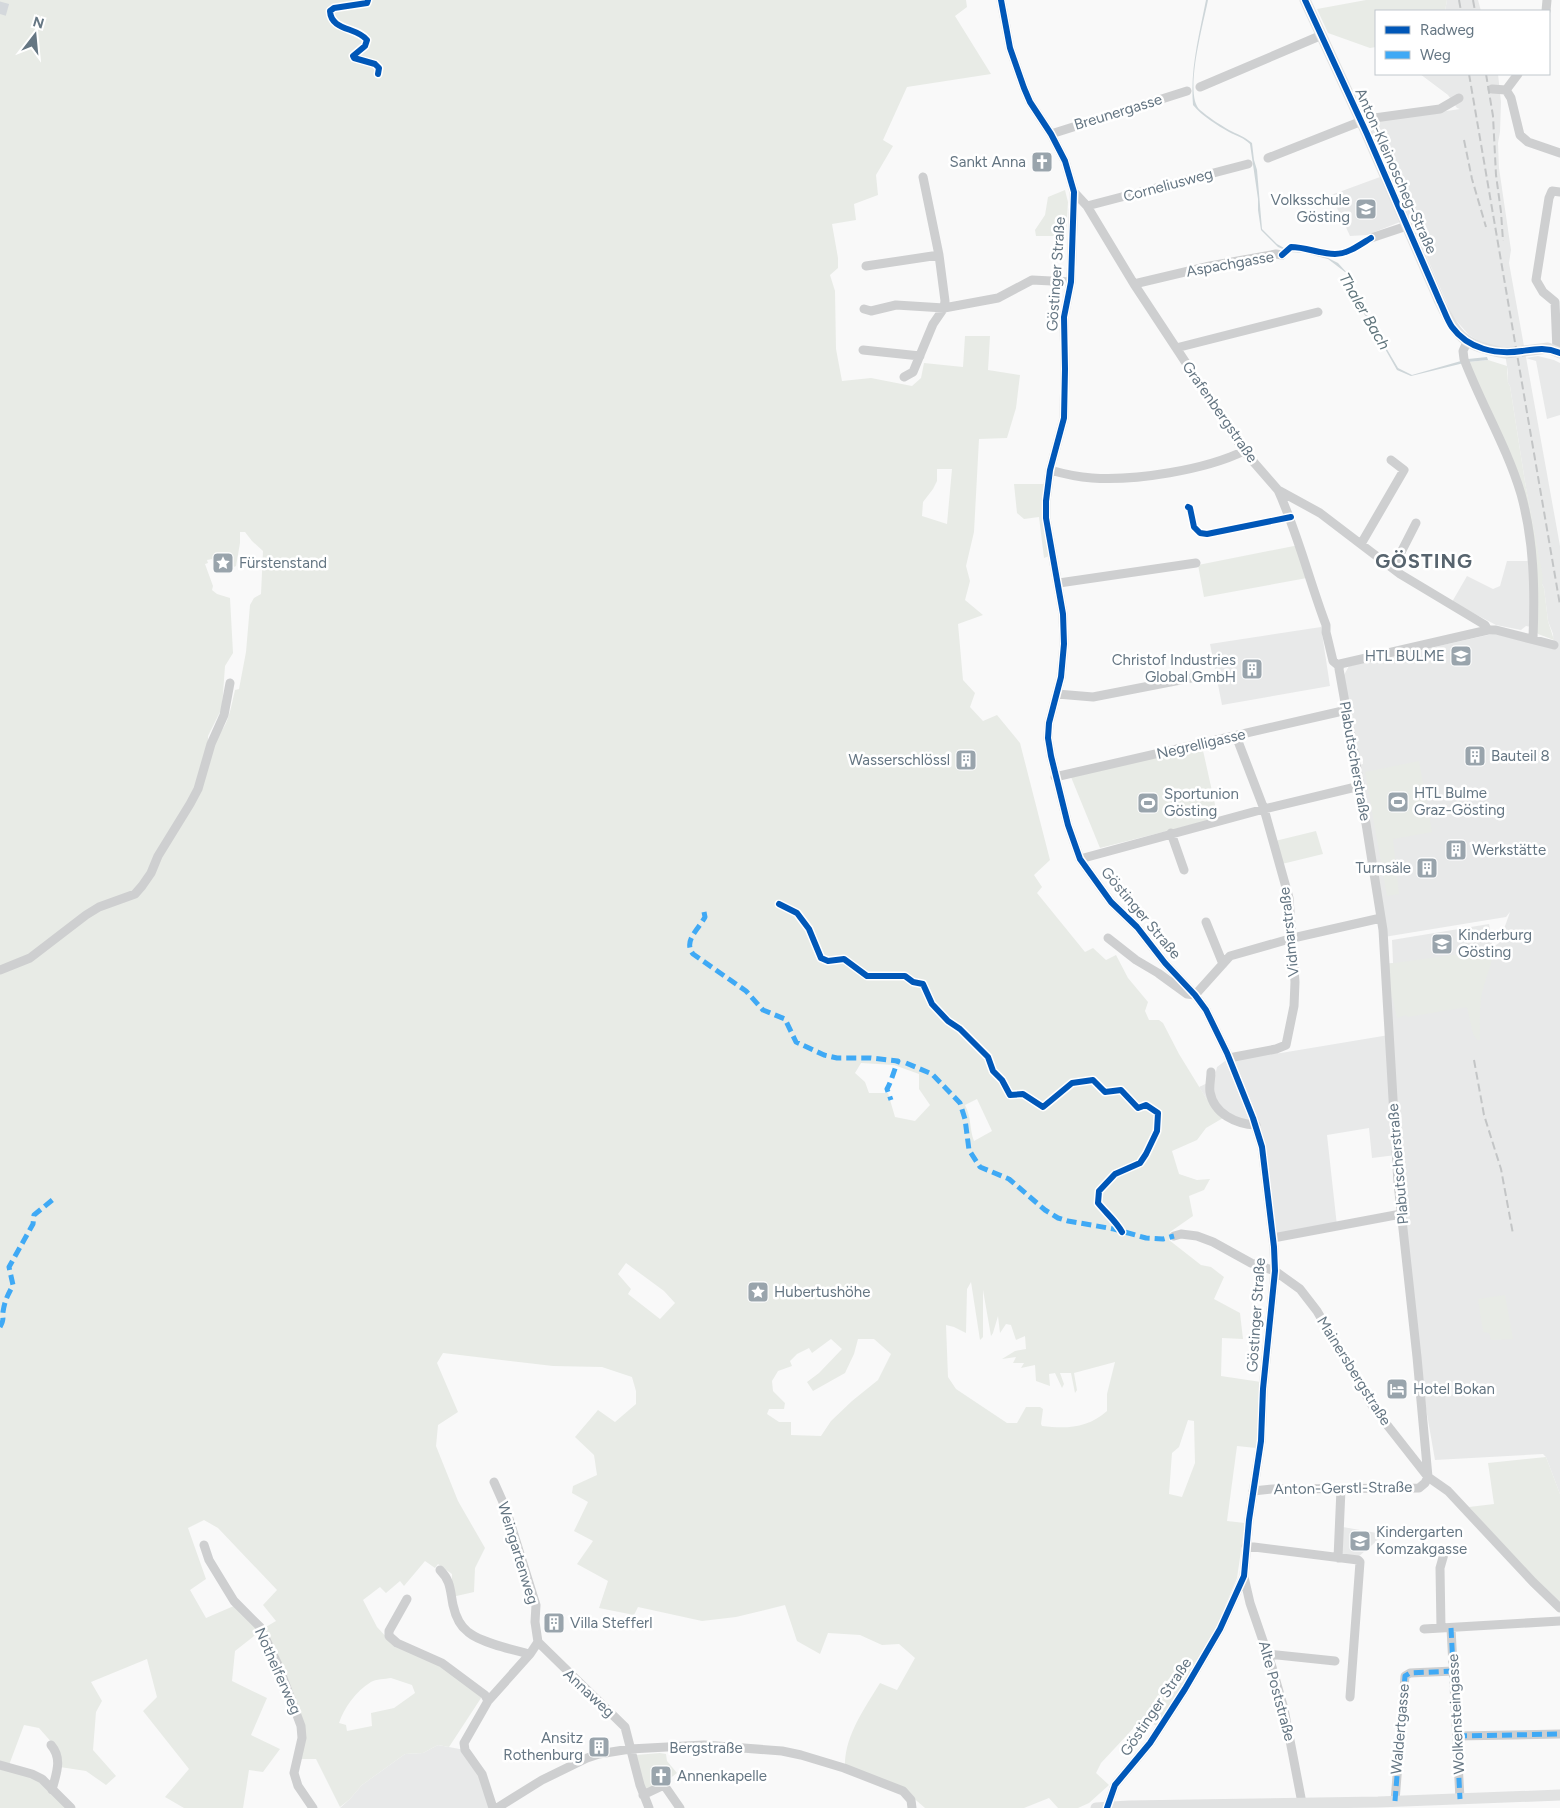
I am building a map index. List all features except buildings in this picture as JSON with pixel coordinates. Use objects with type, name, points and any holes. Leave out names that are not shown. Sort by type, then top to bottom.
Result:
[{"type":"main road","name":"Anton-Kleinoscheg-Straße","points":[[1305,0],[1440,302],[1452,326],[1471,343]]},
{"type":"main road","points":[[1471,343],[1505,353]]},
{"type":"main road","points":[[1524,351],[1541,348],[1558,352]]},
{"type":"main road","points":[[1104,1808],[1378,1805],[1395,1801],[1436,1804],[1460,1799],[1560,1796]]},
{"type":"street","name":"Göstinger Straße","points":[[1001,0],[1010,48],[1024,88],[1030,102],[1051,134],[1065,161],[1074,192],[1071,282],[1064,318],[1064,418],[1050,470],[1046,518],[1063,614],[1064,644],[1061,677],[1051,716],[1048,738],[1055,777],[1068,825],[1080,859],[1111,902],[1138,927],[1165,963],[1196,995],[1206,1010],[1229,1058],[1256,1125],[1265,1168],[1275,1271],[1263,1389],[1261,1441],[1246,1546],[1244,1576],[1220,1629],[1185,1689],[1150,1743],[1115,1786],[1104,1808]]},
{"type":"street","points":[[1200,87],[1322,35]]},
{"type":"street","points":[[1506,90],[1517,75]]},
{"type":"street","points":[[1492,89],[1506,90]]},
{"type":"street","points":[[1506,90],[1511,98],[1520,135],[1528,142],[1560,153]]},
{"type":"street","name":"Breunergasse","points":[[1051,134],[1186,91]]},
{"type":"street","points":[[1268,158],[1367,119],[1440,109],[1459,98]]},
{"type":"street","name":"Corneliusweg","points":[[1087,206],[1248,164]]},
{"type":"street","points":[[904,377],[913,372],[933,324],[946,302],[939,255],[923,177]]},
{"type":"street","points":[[1558,352],[1558,301],[1542,292],[1536,280],[1549,198],[1552,191],[1560,192]]},
{"type":"street","name":"Grafenbergstraße","points":[[1074,192],[1087,206],[1134,284],[1244,451],[1278,490],[1320,513],[1393,568],[1485,624],[1488,630]]},
{"type":"street","points":[[1371,238],[1407,226]]},
{"type":"street","name":"Aspachgasse","points":[[1134,284],[1210,266],[1276,254],[1282,255]]},
{"type":"street","points":[[866,266],[939,255]]},
{"type":"street","points":[[864,309],[871,311],[894,305],[944,308],[998,298],[1032,280],[1071,282]]},
{"type":"street","name":"Grafenbergstraße","points":[[1176,348],[1318,312]]},
{"type":"street","points":[[1471,343],[1463,351],[1465,362],[1513,472],[1522,500],[1532,550],[1534,572],[1533,638]]},
{"type":"street","points":[[863,350],[920,356]]},
{"type":"street","points":[[1050,470],[1094,478],[1136,477],[1204,466],[1244,451]]},
{"type":"street","points":[[1361,544],[1404,470],[1390,460]]},
{"type":"street","name":"Plabutscherstraße","points":[[1278,490],[1295,529],[1326,625],[1333,661],[1340,665],[1381,918],[1396,1155],[1428,1477]]},
{"type":"street","points":[[1393,568],[1416,523]]},
{"type":"street","points":[[1059,583],[1196,563]]},
{"type":"street","points":[[1340,665],[1488,630],[1533,638],[1554,645]]},
{"type":"street","points":[[1057,694],[1093,698],[1201,676]]},
{"type":"street","points":[[0,970],[30,958],[86,915],[99,907],[135,894],[142,886],[198,789],[210,744],[224,715],[230,683]]},
{"type":"street","name":"Negrelligasse","points":[[1055,777],[1346,710]]},
{"type":"street","name":"Vidmarstraße","points":[[1229,1058],[1276,1049],[1286,1045],[1294,1006],[1295,982],[1289,898],[1264,809],[1236,736]]},
{"type":"street","points":[[1080,859],[1170,833],[1360,786]]},
{"type":"street","points":[[1170,833],[1184,870]]},
{"type":"street","points":[[1196,995],[1230,956],[1293,938],[1381,918]]},
{"type":"street","points":[[1206,922],[1224,964]]},
{"type":"street","name":"Göstinger Straße","points":[[1108,938],[1136,960],[1187,994],[1196,995]]},
{"type":"street","points":[[1210,1072],[1210,1093],[1223,1114],[1231,1120],[1245,1125],[1256,1125]]},
{"type":"street","points":[[1273,1238],[1401,1214]]},
{"type":"street","name":"Mainersbergstraße","points":[[1174,1236],[1181,1234],[1196,1236],[1213,1242],[1262,1268],[1275,1271],[1300,1289],[1316,1311],[1374,1407],[1428,1477]]},
{"type":"street","points":[[1428,1477],[1448,1490],[1533,1582],[1560,1608]]},
{"type":"street","name":"Anton-Gerstl-Straße","points":[[1253,1491],[1273,1489],[1419,1488],[1425,1484],[1428,1477]]},
{"type":"street","name":"Weingartenweg","points":[[494,1482],[506,1509],[536,1605],[535,1622],[538,1642]]},
{"type":"street","points":[[1338,1558],[1341,1489]]},
{"type":"street","name":"Nothelferweg","points":[[204,1545],[209,1560],[234,1600],[260,1627],[280,1667],[301,1726],[302,1738],[294,1773],[298,1786],[313,1808]]},
{"type":"street","points":[[1246,1546],[1358,1560],[1361,1563],[1350,1697]]},
{"type":"street","points":[[1441,1628],[1440,1568],[1444,1554]]},
{"type":"street","points":[[440,1570],[448,1577],[454,1608],[460,1624],[468,1633],[510,1649],[530,1654]]},
{"type":"street","name":"Alte Poststraße","points":[[1244,1576],[1250,1603],[1268,1654],[1289,1731],[1303,1806]]},
{"type":"street","points":[[407,1599],[389,1631],[389,1636],[397,1644],[442,1663],[485,1694],[488,1701]]},
{"type":"street","points":[[1424,1629],[1560,1621]]},
{"type":"street","name":"Wolkensteingasse","points":[[1451,1628],[1460,1799]]},
{"type":"street","points":[[495,1808],[482,1774],[465,1750],[464,1743],[488,1701],[530,1654],[538,1642]]},
{"type":"street","name":"Annaweg","points":[[538,1642],[623,1725],[643,1795],[649,1808]]},
{"type":"street","points":[[1268,1654],[1335,1661]]},
{"type":"street","name":"Waldertgasse","points":[[1395,1801],[1404,1678],[1410,1673],[1453,1671]]},
{"type":"street","points":[[1457,1736],[1560,1734]]},
{"type":"street","points":[[51,1745],[57,1752],[58,1761],[52,1790]]},
{"type":"street","name":"Bergstraße","points":[[495,1808],[525,1789],[587,1758],[630,1749],[704,1745],[793,1753],[844,1768],[903,1791],[911,1800],[912,1808]]},
{"type":"street","points":[[0,1766],[42,1779],[71,1808]]},
{"type":"street","points":[[643,1795],[664,1785],[680,1808]]},
{"type":"shaded area","points":[[0,0],[966,0],[967,7],[955,16],[991,74],[907,87],[883,140],[893,146],[876,175],[878,195],[854,204],[856,220],[832,224],[838,258],[838,268],[830,275],[835,291],[836,349],[842,381],[871,378],[912,386],[921,378],[924,363],[963,367],[965,336],[990,336],[988,370],[1020,375],[1016,408],[1007,438],[979,439],[974,532],[966,566],[970,581],[965,600],[983,615],[958,624],[963,680],[975,693],[970,707],[983,721],[997,715],[1020,743],[1050,860],[1034,875],[1042,887],[1037,893],[1085,952],[1093,948],[1106,960],[1116,955],[1128,978],[1148,1002],[1145,1011],[1149,1020],[1159,1020],[1163,1023],[1179,1054],[1206,1098],[1215,1101],[1223,1118],[1206,1128],[1197,1140],[1172,1151],[1179,1174],[1197,1180],[1210,1179],[1204,1190],[1189,1196],[1193,1216],[1170,1232],[1169,1240],[1201,1265],[1211,1267],[1224,1277],[1214,1299],[1240,1313],[1243,1339],[1222,1338],[1221,1376],[1261,1382],[1256,1448],[1237,1446],[1227,1521],[1245,1523],[1237,1578],[1214,1633],[1157,1726],[1142,1719],[1101,1763],[1096,1773],[1109,1785],[1089,1803],[1078,1808],[1058,1808],[1049,1798],[1024,1808],[925,1808],[902,1788],[845,1767],[848,1744],[856,1723],[880,1683],[897,1690],[915,1658],[899,1644],[882,1645],[860,1635],[828,1633],[820,1654],[797,1641],[785,1605],[736,1617],[702,1621],[638,1607],[634,1615],[599,1608],[608,1581],[577,1564],[593,1541],[574,1531],[588,1502],[572,1493],[573,1486],[597,1475],[594,1455],[575,1437],[598,1410],[615,1422],[636,1404],[636,1391],[632,1377],[602,1367],[553,1366],[443,1353],[437,1363],[458,1412],[438,1425],[436,1446],[458,1501],[485,1548],[475,1568],[474,1592],[452,1597],[452,1574],[438,1564],[435,1568],[425,1561],[404,1586],[400,1581],[386,1593],[380,1587],[363,1600],[377,1627],[391,1642],[445,1667],[483,1695],[449,1747],[438,1745],[423,1753],[405,1754],[362,1785],[340,1807],[316,1759],[299,1759],[304,1741],[264,1628],[276,1621],[263,1605],[277,1590],[218,1528],[204,1520],[188,1528],[206,1579],[190,1590],[206,1618],[236,1605],[259,1632],[235,1651],[232,1681],[267,1698],[251,1735],[280,1749],[263,1772],[249,1770],[243,1808],[184,1808],[165,1797],[189,1769],[143,1711],[157,1697],[147,1659],[91,1682],[102,1701],[96,1712],[93,1750],[116,1776],[106,1785],[86,1771],[60,1767],[60,1752],[39,1728],[24,1725],[9,1765],[45,1785],[68,1808],[0,1808]],"holes":[[[937,469],[952,469],[947,524],[922,516],[923,502],[937,481]],[[240,532],[245,532],[263,551],[261,594],[254,598],[250,605],[246,652],[239,689],[235,690],[230,713],[224,727],[208,743],[208,736],[222,708],[225,666],[233,653],[230,598],[217,594],[212,590],[213,586],[205,564],[208,563],[207,560],[212,559],[213,562],[222,555],[228,557],[234,567],[236,566]],[[861,1063],[894,1065],[919,1074],[919,1089],[930,1105],[915,1121],[895,1117],[888,1093],[869,1093],[865,1082],[855,1073]],[[977,1099],[992,1131],[974,1141],[965,1105]],[[626,1263],[664,1291],[675,1303],[660,1319],[628,1294],[631,1289],[618,1274]],[[971,1282],[980,1340],[983,1337],[983,1290],[991,1336],[998,1316],[1000,1333],[1006,1324],[1011,1325],[1016,1340],[1025,1336],[1026,1349],[1015,1351],[1002,1359],[1016,1357],[1013,1363],[1024,1363],[1021,1368],[1035,1365],[1036,1381],[1050,1386],[1049,1374],[1055,1373],[1062,1388],[1064,1384],[1060,1373],[1071,1373],[1075,1393],[1077,1390],[1074,1373],[1115,1362],[1107,1394],[1107,1411],[1100,1417],[1085,1424],[1069,1427],[1051,1427],[1042,1426],[1041,1424],[1043,1409],[1040,1407],[1026,1407],[1017,1423],[1007,1423],[956,1389],[948,1377],[946,1325],[966,1333],[967,1289]],[[831,1339],[842,1349],[819,1373],[807,1382],[813,1391],[845,1373],[854,1354],[858,1339],[874,1339],[891,1354],[878,1380],[831,1421],[821,1436],[791,1435],[791,1422],[779,1422],[767,1414],[769,1409],[784,1409],[785,1403],[773,1391],[772,1381],[778,1371],[792,1366],[790,1361],[797,1354],[809,1348],[812,1353]],[[1188,1420],[1194,1421],[1195,1463],[1182,1497],[1169,1494],[1172,1453],[1179,1447]],[[391,1678],[412,1685],[415,1693],[394,1708],[371,1713],[372,1726],[347,1731],[346,1725],[339,1723],[347,1706],[356,1695],[373,1681]]]},
{"type":"shaded area","name":"Thaler Bach","points":[[1206,0],[1208,0],[1199,40],[1194,75],[1195,102],[1200,110],[1210,118],[1252,143],[1257,170],[1262,229],[1277,244],[1284,248],[1291,251],[1320,254],[1338,263],[1347,273],[1362,309],[1380,331],[1385,346],[1398,368],[1412,375],[1468,359],[1487,357],[1488,360],[1468,362],[1411,376],[1397,370],[1384,347],[1378,332],[1361,310],[1345,272],[1328,259],[1305,253],[1290,252],[1278,247],[1261,230],[1250,144],[1210,120],[1193,105],[1194,65]]},
{"type":"shaded area","points":[[1366,0],[1447,0],[1445,10],[1375,10],[1375,47],[1370,48],[1328,33],[1317,9]]},
{"type":"shaded area","points":[[1447,0],[1478,0],[1481,10],[1445,10]]},
{"type":"shaded area","points":[[1421,75],[1498,75],[1501,102],[1498,143],[1499,168],[1511,250],[1509,263],[1560,546],[1560,1494],[1546,1457],[1543,1454],[1435,1460],[1417,1357],[1396,1155],[1372,1158],[1369,1128],[1327,1135],[1337,1226],[1273,1238],[1266,1177],[1253,1128],[1206,1098],[1199,1087],[1214,1080],[1217,1067],[1229,1058],[1281,1053],[1389,1035],[1385,964],[1393,963],[1392,940],[1489,924],[1493,947],[1499,943],[1510,912],[1506,917],[1384,937],[1356,766],[1363,764],[1363,759],[1358,759],[1344,675],[1349,666],[1496,634],[1554,649],[1553,634],[1548,621],[1544,588],[1508,383],[1504,347],[1496,347],[1479,341],[1469,335],[1453,317],[1370,127],[1373,122],[1460,109],[1457,108],[1448,95]]},
{"type":"shaded area","name":"Volksschule Gösting","points":[[1380,177],[1400,222],[1367,235],[1350,236],[1331,195]]},
{"type":"shaded area","points":[[1065,190],[1068,202],[1066,236],[1036,236],[1035,230],[1045,215],[1048,197]]},
{"type":"shaded area","points":[[1538,356],[1560,363],[1560,415],[1547,419],[1536,361],[1526,358]]},
{"type":"shaded area","points":[[1488,360],[1507,366],[1508,383],[1543,578],[1542,584],[1548,621],[1554,640],[1538,634],[1536,631],[1532,529],[1468,362]]},
{"type":"shaded area","points":[[1014,484],[1044,484],[1042,499],[1049,556],[1044,558],[1039,517],[1024,519],[1017,513]]},
{"type":"shaded area","points":[[1296,546],[1307,578],[1204,597],[1198,565]]},
{"type":"shaded area","points":[[1535,557],[1537,628],[1526,626],[1521,630],[1496,625],[1452,602],[1467,576],[1493,589],[1500,586],[1507,561],[1527,561]]},
{"type":"shaded area","name":"Christof Industries Global GmbH","points":[[1321,627],[1330,686],[1222,705],[1210,644]]},
{"type":"shaded area","name":"Sportunion Gösting","points":[[1202,746],[1218,818],[1100,848],[1071,777]]},
{"type":"shaded area","name":"HTL Bulme Graz-Gösting","points":[[1419,761],[1432,832],[1393,839],[1399,894],[1387,896],[1365,772]]},
{"type":"shaded area","points":[[1316,831],[1323,854],[1282,864],[1275,841]]},
{"type":"shaded area","points":[[1493,948],[1481,999],[1480,1040],[1477,1040],[1473,1034],[1467,1007],[1408,1017],[1406,1015],[1397,1018],[1392,996],[1388,994],[1387,964]]},
{"type":"shaded area","points":[[1505,1295],[1513,1339],[1491,1340],[1489,1333],[1483,1332],[1478,1299]]},
{"type":"shaded area","points":[[1546,1457],[1560,1494],[1560,1602],[1530,1574],[1469,1507],[1494,1504],[1488,1463]]},
{"type":"shaded area","name":"Kindergarten Komzakgasse","points":[[1343,1527],[1377,1533],[1378,1527],[1392,1528],[1358,1557],[1342,1555]]},
{"type":"shaded area","points":[[438,1745],[465,1750],[482,1774],[493,1808],[340,1808],[362,1785],[405,1754],[423,1753]]},
{"type":"shaded area","points":[[666,1754],[667,1761],[677,1773],[664,1783],[644,1792],[636,1755]]},
{"type":"tunnel","points":[[0,14],[4,0]]},
{"type":"tunnel","points":[[1505,353],[1524,351]]},
{"type":"railway","points":[[1459,0],[1461,10]]},
{"type":"railway","points":[[1473,0],[1475,10]]},
{"type":"railway","points":[[1469,75],[1560,605]]},
{"type":"railway","points":[[1486,75],[1493,116],[1496,175],[1503,241]]},
{"type":"railway","points":[[1464,140],[1472,179],[1486,227]]},
{"type":"railway","points":[[1474,1060],[1484,1115],[1501,1169],[1513,1234]]},
{"type":"marked path","points":[[704,912],[705,917],[691,940],[690,949],[693,954],[746,991],[763,1010],[785,1019],[796,1042],[824,1055],[837,1058],[871,1058],[898,1061],[887,1089],[891,1100]]},
{"type":"marked path","points":[[906,1063],[932,1074],[960,1103],[965,1119],[969,1150],[980,1167],[1009,1179],[1045,1210],[1058,1218],[1068,1221],[1114,1229],[1146,1238],[1163,1239],[1174,1236]]},
{"type":"marked path","points":[[0,1327],[6,1300],[13,1285],[9,1267],[33,1224],[34,1215],[56,1197]]},
{"type":"marked path","points":[[1451,1628],[1460,1799]]},
{"type":"marked path","points":[[1395,1801],[1405,1676],[1410,1673],[1453,1671]]},
{"type":"marked path","points":[[1457,1736],[1560,1734]]},
{"type":"cycle path","points":[[368,0],[367,3],[334,8],[330,11],[331,17],[340,26],[363,36],[367,40],[365,46],[353,56],[354,58],[375,64],[379,68],[378,74]]},
{"type":"cycle path","points":[[1001,0],[1010,48],[1024,88],[1030,102],[1051,134],[1065,161],[1074,192],[1071,282],[1064,317],[1064,418],[1050,470],[1046,501],[1046,518],[1063,614],[1064,644],[1061,677],[1049,723],[1048,738],[1051,756],[1068,825],[1080,859],[1111,902],[1137,927],[1165,963],[1195,995],[1206,1010],[1227,1053],[1253,1118],[1262,1147],[1274,1247],[1275,1271],[1263,1389],[1261,1441],[1249,1520],[1244,1576],[1220,1629],[1185,1689],[1150,1743],[1115,1785],[1107,1808]]},
{"type":"cycle path","points":[[1305,0],[1367,134],[1452,327],[1466,341],[1483,349],[1502,352],[1546,349],[1560,353]]},
{"type":"cycle path","points":[[1282,255],[1291,247],[1329,254],[1340,254],[1371,238]]},
{"type":"cycle path","points":[[1188,507],[1190,508],[1194,527],[1200,533],[1207,534],[1291,517]]},
{"type":"cycle path","points":[[779,904],[797,913],[809,929],[821,958],[828,961],[844,959],[867,976],[905,976],[913,982],[923,984],[932,1004],[988,1057],[993,1071],[1002,1080],[1010,1095],[1023,1094],[1043,1107],[1072,1083],[1093,1080],[1105,1092],[1121,1090],[1138,1108],[1146,1105],[1158,1113],[1157,1131],[1140,1163],[1115,1174],[1099,1191],[1098,1203],[1122,1232]]},
{"type":"place","name":"Sankt Anna","points":[[1042,162]]},
{"type":"place","name":"Volksschule Gösting","points":[[1366,209]]},
{"type":"place","name":"Fürstenstand","points":[[223,563]]},
{"type":"place","name":"HTL BULME","points":[[1461,656]]},
{"type":"place","name":"Christof Industries Global GmbH","points":[[1252,669]]},
{"type":"place","name":"Bauteil 8","points":[[1475,756]]},
{"type":"place","name":"Wasserschlössl","points":[[966,760]]},
{"type":"place","name":"HTL Bulme Graz-Gösting","points":[[1398,802]]},
{"type":"place","name":"Sportunion Gösting","points":[[1148,803]]},
{"type":"place","name":"Werkstätte","points":[[1456,850]]},
{"type":"place","name":"Turnsäle","points":[[1427,868]]},
{"type":"place","name":"Kinderburg Gösting","points":[[1442,944]]},
{"type":"place","name":"Hubertushöhe","points":[[758,1292]]},
{"type":"place","name":"Hotel Bokan","points":[[1397,1389]]},
{"type":"place","name":"Kindergarten Komzakgasse","points":[[1360,1541]]},
{"type":"place","name":"Villa Stefferl","points":[[554,1623]]},
{"type":"place","name":"Ansitz Rothenburg","points":[[599,1747]]},
{"type":"place","name":"Annenkapelle","points":[[661,1776]]},
{"type":"district","name":"GÖSTING","points":[[1424,561]]}]
